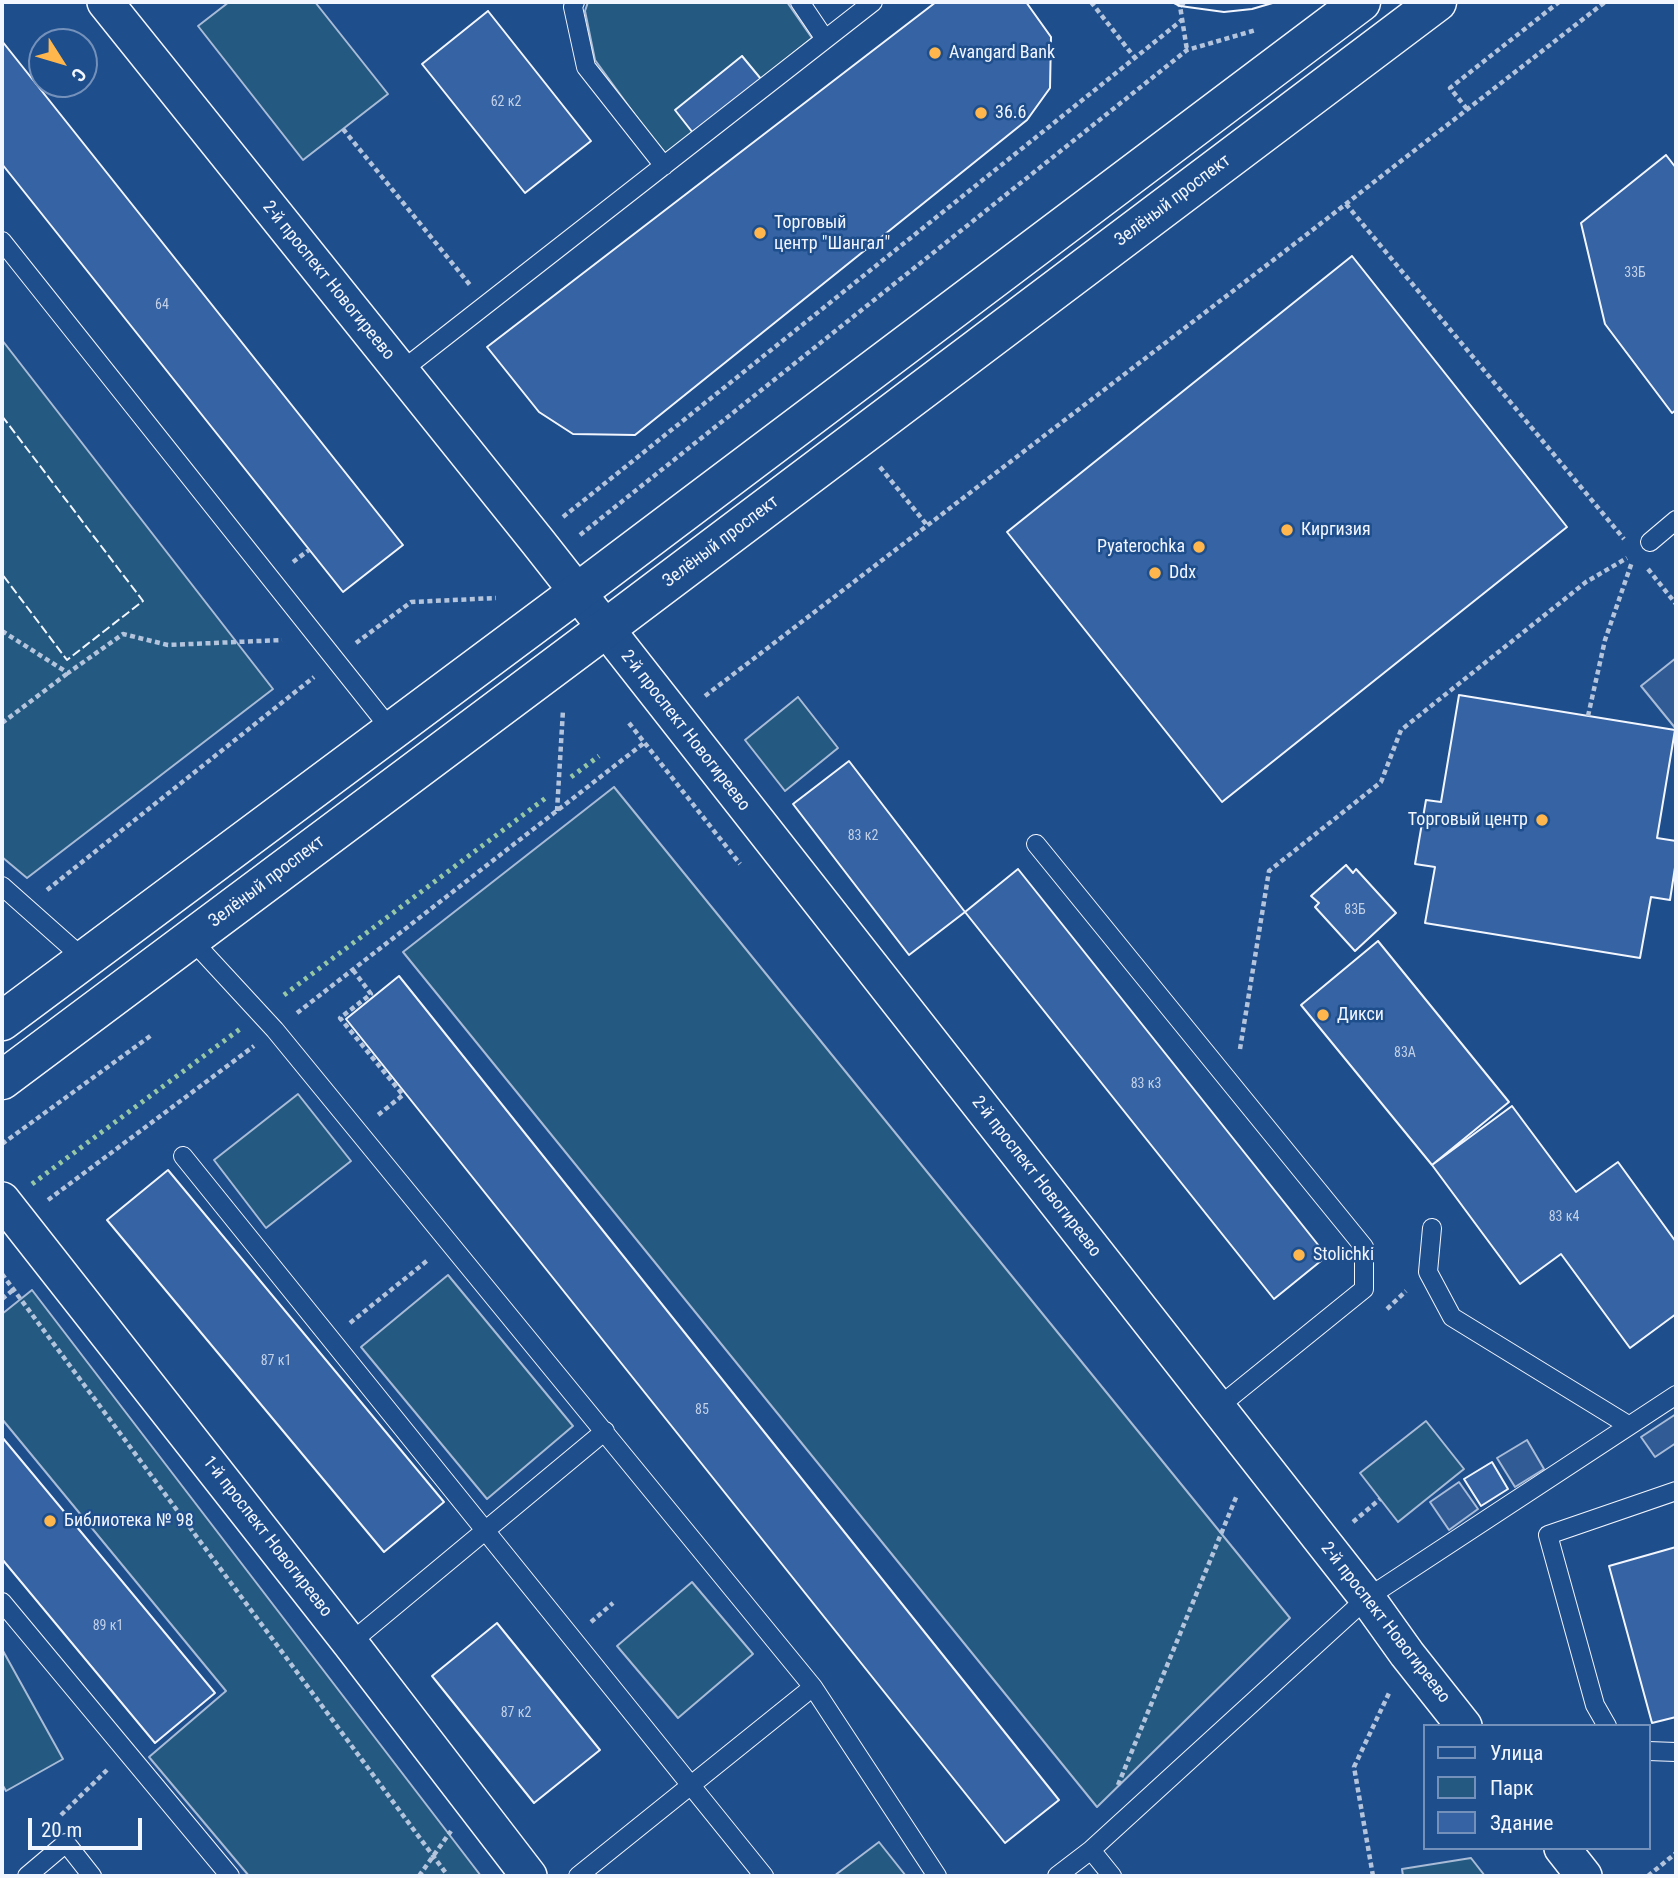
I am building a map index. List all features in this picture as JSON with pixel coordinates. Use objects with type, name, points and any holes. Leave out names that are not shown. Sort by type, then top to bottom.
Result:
[{"type":"main road","points":[[2,1021],[83,958],[578,592],[1361,2]]},
{"type":"main road","name":"Зелёный проспект","points":[[2,1080],[1437,2]]},
{"type":"street","name":"2-й проспект Новогиреево","points":[[105,2],[578,592],[1367,1598],[1462,1724]]},
{"type":"street","name":"1-й проспект Новогиреево","points":[[2,1200],[529,1876]]},
{"type":"street","points":[[1564,1850],[1584,1876]]},
{"type":"lane","points":[[575,2],[573,7],[586,67],[664,166]]},
{"type":"lane","points":[[800,2],[825,39]]},
{"type":"lane","points":[[401,371],[873,2]]},
{"type":"lane","points":[[2,240],[392,731]]},
{"type":"lane","points":[[1642,548],[1676,520]]},
{"type":"lane","points":[[1036,844],[1364,1247],[1364,1289],[1217,1408]]},
{"type":"lane","points":[[2,887],[83,958]]},
{"type":"lane","points":[[191,939],[275,1030],[813,1687],[937,1876]]},
{"type":"lane","points":[[183,1156],[764,1876]]},
{"type":"lane","points":[[1432,1228],[1428,1272],[1452,1317],[1629,1425]]},
{"type":"lane","points":[[1057,1876],[1091,1850],[1367,1598],[1676,1395]]},
{"type":"lane","points":[[350,1643],[605,1431]]},
{"type":"lane","points":[[1606,1724],[1595,1705],[1548,1535],[1676,1491]]},
{"type":"lane","points":[[2,1602],[230,1876]]},
{"type":"lane","points":[[578,1876],[813,1687]]},
{"type":"lane","points":[[1650,1751],[1676,1752]]},
{"type":"lane","points":[[27,1876],[66,1843],[92,1876]]},
{"type":"lane","points":[[1091,1850],[1112,1876]]},
{"type":"path","points":[[1091,2],[1135,58]]},
{"type":"path","points":[[1186,2],[1178,4],[1187,50]]},
{"type":"path","points":[[1467,109],[1450,88],[1559,2]]},
{"type":"path","points":[[701,700],[1605,2]]},
{"type":"path","points":[[562,518],[1182,20]]},
{"type":"path","points":[[577,537],[1187,50],[1257,30],[1268,24]]},
{"type":"path","points":[[343,129],[486,304]]},
{"type":"path","points":[[1346,204],[1642,548],[1676,604]]},
{"type":"path","points":[[857,439],[927,525]]},
{"type":"path","points":[[1588,716],[1605,640],[1642,548]]},
{"type":"path","points":[[1234,1088],[1269,871],[1381,782],[1401,730],[1586,582],[1642,548]]},
{"type":"path","points":[[292,564],[309,550]]},
{"type":"path","points":[[26,906],[411,602],[496,598]]},
{"type":"path","points":[[2,631],[68,673]]},
{"type":"path","points":[[2,723],[123,634],[169,645],[318,639]]},
{"type":"path","points":[[557,811],[563,700]]},
{"type":"path","points":[[40,1206],[275,1030],[644,743],[623,715]]},
{"type":"path","points":[[353,970],[371,994],[341,1018],[403,1095],[359,1132]]},
{"type":"path","points":[[2,1144],[153,1034]]},
{"type":"path","points":[[331,1339],[450,1242]]},
{"type":"path","points":[[1384,1312],[1428,1272]]},
{"type":"path","points":[[2,1273],[448,1876]]},
{"type":"path","points":[[2,1299],[13,1290]]},
{"type":"path","points":[[1117,1787],[1237,1495]]},
{"type":"path","points":[[1373,1876],[1354,1768],[1407,1654]]},
{"type":"path","points":[[57,1820],[126,1752]]},
{"type":"path","points":[[419,1876],[472,1801]]},
{"type":"path","points":[[1648,1876],[1676,1853]]},
{"type":"green space","points":[[229,2],[315,2],[388,94],[303,160],[198,26]]},
{"type":"green space","points":[[588,2],[787,2],[812,38],[665,156],[595,60],[585,11]]},
{"type":"green space","points":[[2,340],[273,689],[27,878],[2,857]]},
{"type":"green space","points":[[798,697],[838,748],[785,791],[745,740]]},
{"type":"green space","points":[[614,787],[1290,1618],[1097,1807],[403,952]]},
{"type":"green space","points":[[298,1094],[351,1161],[266,1228],[214,1160]]},
{"type":"green space","points":[[448,1275],[573,1426],[487,1499],[361,1347]]},
{"type":"green space","points":[[32,1290],[481,1876],[249,1876],[149,1757],[226,1691],[2,1419],[2,1314]]},
{"type":"green space","points":[[1426,1421],[1464,1469],[1398,1522],[1360,1473]]},
{"type":"green space","points":[[692,1582],[753,1654],[678,1718],[617,1646]]},
{"type":"green space","points":[[2,1649],[63,1759],[6,1791],[2,1784]]},
{"type":"green space","points":[[879,1842],[906,1876],[834,1876]]},
{"type":"green space","points":[[1471,1858],[1485,1876],[1403,1876],[1402,1869]]},
{"type":"shaded area","points":[[1676,658],[1676,729],[1641,686]]},
{"type":"shaded area","points":[[1676,1414],[1676,1443],[1655,1457],[1641,1437]]},
{"type":"shaded area","points":[[1527,1440],[1544,1469],[1515,1487],[1497,1458]]},
{"type":"shaded area","points":[[1459,1482],[1478,1509],[1449,1530],[1430,1502]]},
{"type":"building","name":"Торговый центр \"Шангал\"","points":[[936,2],[1026,2],[1051,37],[1050,88],[1027,120],[635,435],[573,434],[539,412],[487,347]]},
{"type":"building","points":[[488,11],[591,141],[525,193],[422,64]]},
{"type":"building","points":[[2,41],[28,74],[28,98],[47,98],[403,545],[343,592],[2,164]]},
{"type":"building","points":[[742,56],[761,79],[693,133],[675,110]]},
{"type":"building","points":[[1666,155],[1676,168],[1676,410],[1672,413],[1605,324],[1581,223]]},
{"type":"building","name":"Киргизия","points":[[1352,256],[1567,527],[1222,802],[1007,532]]},
{"type":"building","name":"Торговый центр","points":[[1459,695],[1675,730],[1657,838],[1676,841],[1676,861],[1670,900],[1651,897],[1640,958],[1425,923],[1435,867],[1415,864],[1426,800],[1441,802]]},
{"type":"building","points":[[849,761],[965,912],[909,955],[793,804]]},
{"type":"building","points":[[1346,865],[1353,873],[1356,869],[1396,913],[1355,951],[1315,907],[1319,903],[1311,896]]},
{"type":"building","points":[[1018,869],[1327,1256],[1274,1299],[965,912]]},
{"type":"building","points":[[1378,941],[1509,1102],[1432,1165],[1301,1005]]},
{"type":"building","points":[[399,976],[1059,1800],[1005,1843],[346,1019]]},
{"type":"building","points":[[1512,1106],[1576,1192],[1618,1162],[1676,1242],[1676,1314],[1630,1348],[1561,1254],[1520,1284],[1432,1165]]},
{"type":"building","points":[[168,1170],[444,1502],[384,1552],[107,1220]]},
{"type":"building","points":[[2,1437],[215,1693],[155,1743],[2,1559]]},
{"type":"building","points":[[1492,1462],[1508,1489],[1481,1506],[1464,1479]]},
{"type":"building","points":[[1676,1547],[1676,1717],[1652,1723],[1609,1566]]},
{"type":"building","points":[[497,1623],[600,1750],[534,1803],[432,1676]]},
{"type":"tram line","points":[[1172,2],[1180,6],[1224,12],[1252,9],[1276,2]]},
{"type":"hedge","points":[[571,777],[599,756]]},
{"type":"hedge","points":[[284,995],[547,797]]},
{"type":"hedge","points":[[32,1184],[240,1029]]},
{"type":"fence","points":[[2,416],[143,601],[67,660],[2,574]]},
{"type":"place","name":"Avangard Bank","points":[[935,53]]},
{"type":"place","name":"36.6","points":[[981,113]]},
{"type":"place","name":"Торговый центр \"Шангал\"","points":[[760,233]]},
{"type":"place","name":"Киргизия","points":[[1287,530]]},
{"type":"place","name":"Pyaterochka","points":[[1199,547]]},
{"type":"place","name":"Ddx","points":[[1155,573]]},
{"type":"place","name":"Торговый центр","points":[[1542,820]]},
{"type":"place","name":"Дикси","points":[[1323,1015]]},
{"type":"place","name":"Stolichki","points":[[1299,1255]]},
{"type":"place","name":"Библиотека № 98","points":[[50,1521]]}]
